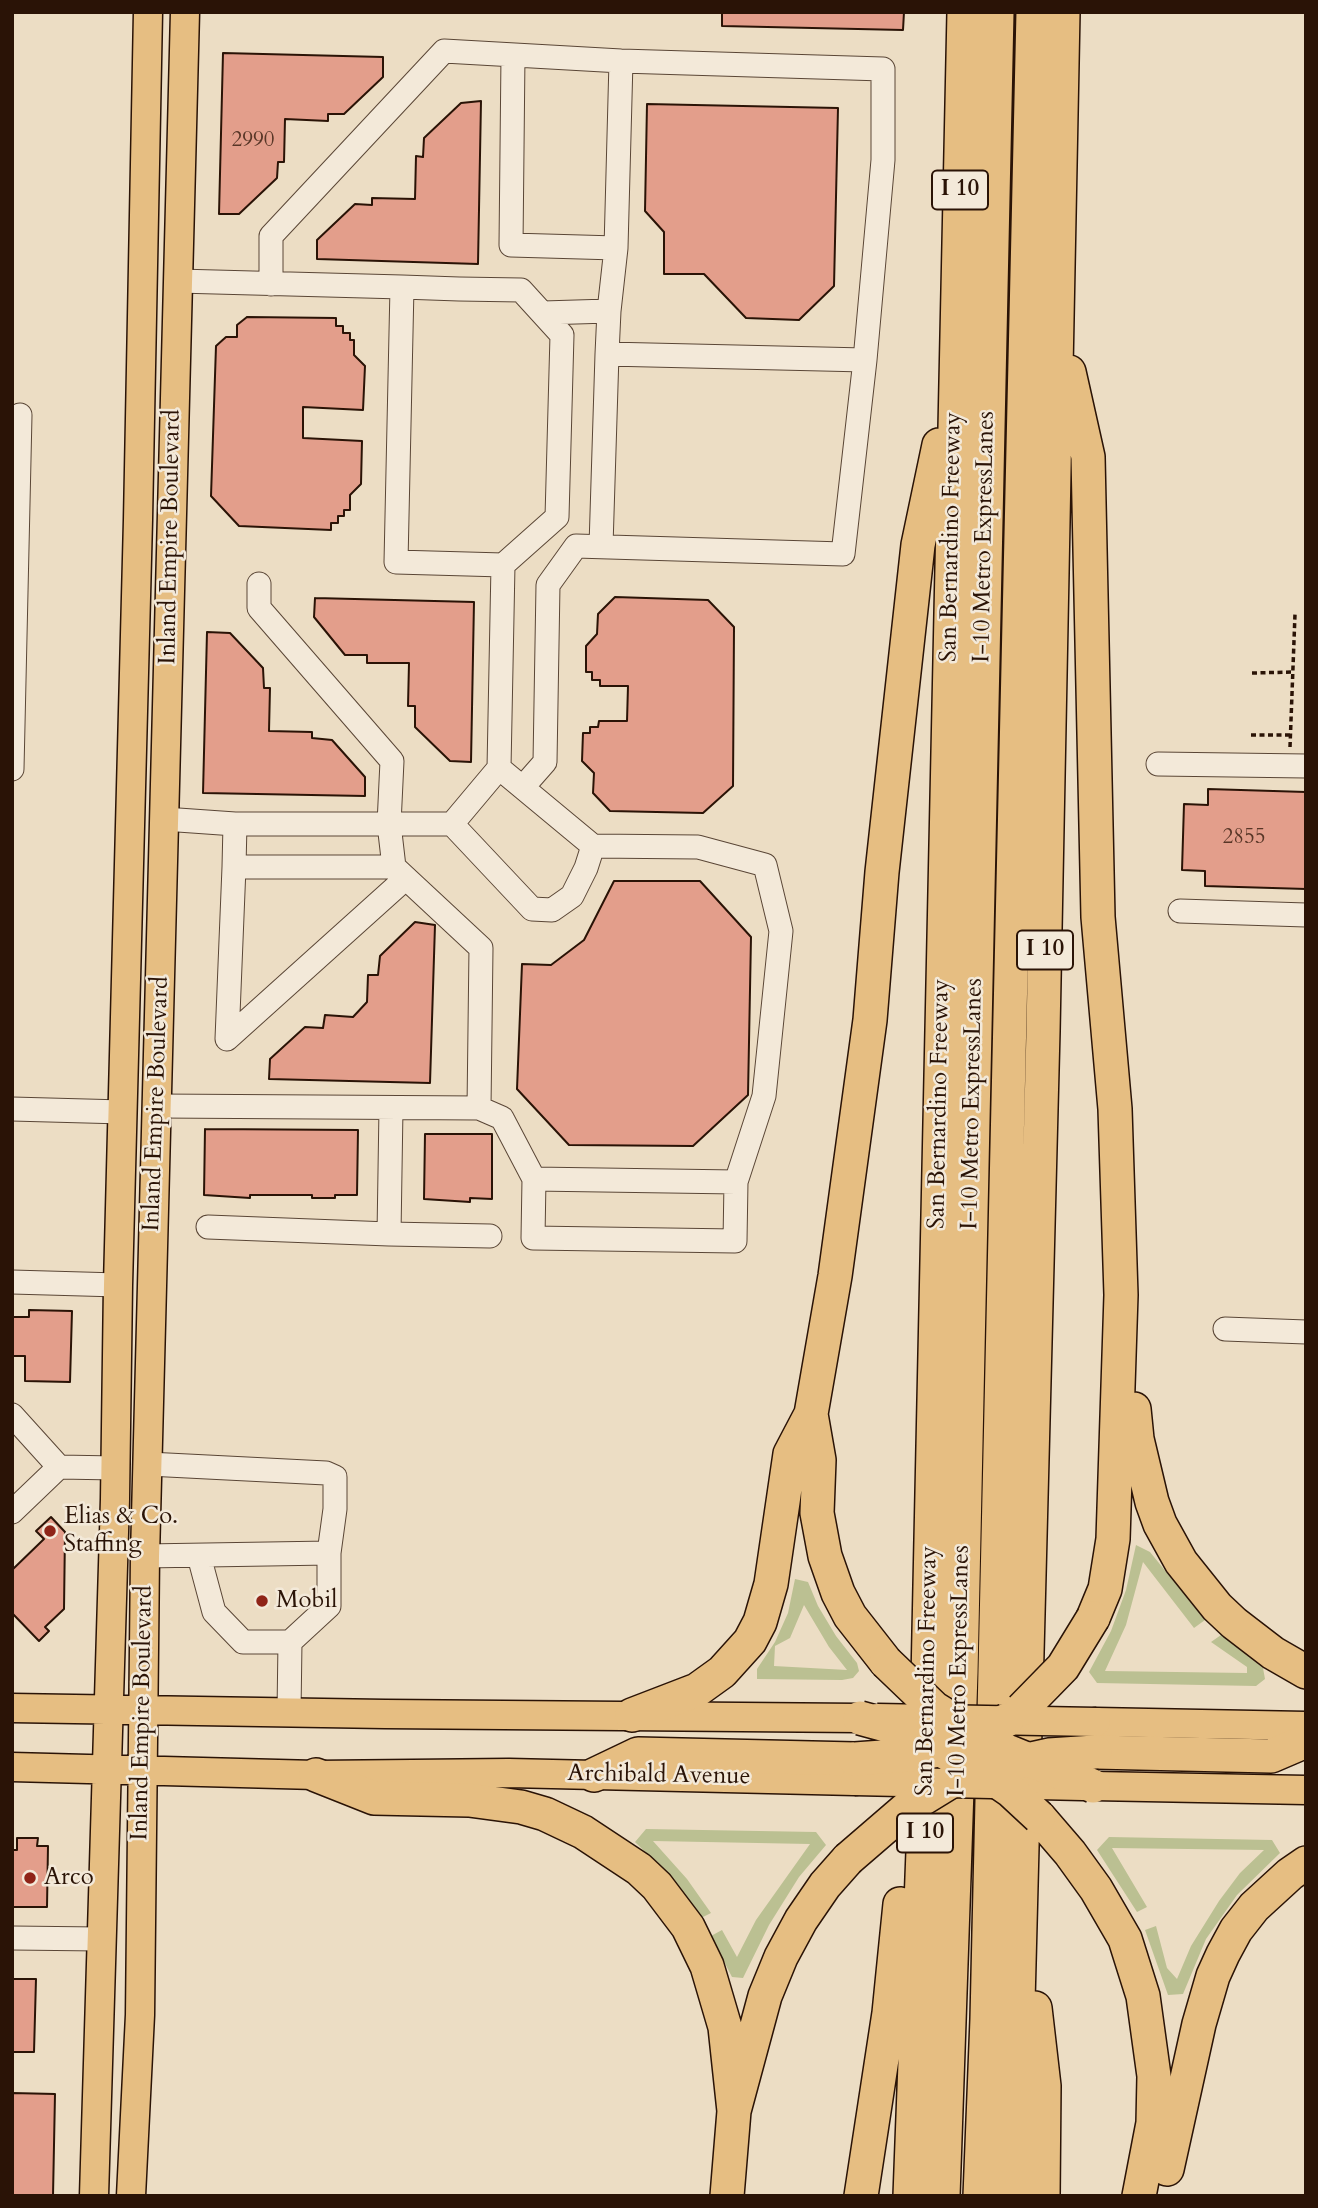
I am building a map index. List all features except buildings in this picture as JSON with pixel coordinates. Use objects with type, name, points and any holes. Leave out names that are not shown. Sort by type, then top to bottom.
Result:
[{"type":"highway","name":"San Bernardino Freeway","points":[[910,2196],[924,1848],[964,12]]},
{"type":"highway","name":"I-10 Metro ExpressLanes","points":[[943,2196],[961,1673],[997,12]]},
{"type":"highway","name":"I-10 Metro ExpressLanes","points":[[980,2196],[988,1992],[1033,12]]},
{"type":"highway","name":"I 10","points":[[1013,2196],[1036,1323],[1063,12]]},
{"type":"highway","points":[[594,1775],[638,1754],[855,1770],[939,1750],[965,1727],[1007,1720],[1022,1709],[1063,1667],[1093,1618],[1105,1588],[1113,1539],[1121,1294],[1115,1108],[1097,905],[1088,457],[1058,326]]},
{"type":"highway","points":[[632,1716],[697,1690],[722,1672],[750,1641],[760,1622],[771,1584],[790,1454],[811,1414],[861,1100],[882,872],[918,545],[956,367]]},
{"type":"highway","points":[[1121,1294],[1132,1350],[1137,1439],[1149,1492],[1160,1524],[1181,1562],[1217,1607],[1273,1653],[1306,1672]]},
{"type":"highway","points":[[811,1414],[819,1460],[817,1513],[825,1556],[838,1593],[850,1616],[886,1662],[934,1708],[1024,1760],[1093,1786]]},
{"type":"highway","points":[[862,2196],[889,2013],[903,1876],[909,1577],[933,1471]]},
{"type":"highway","points":[[860,1718],[897,1728],[991,1777],[1040,1817],[1096,1889],[1125,1939],[1143,1996],[1154,2076],[1153,2123],[1139,2196]]},
{"type":"highway","points":[[727,2196],[734,2111],[765,1996],[781,1957],[801,1920],[825,1885],[848,1859],[906,1809],[950,1782],[991,1777],[1024,1760],[1049,1755],[1095,1737],[1271,1756],[1306,1741]]},
{"type":"highway","points":[[316,1775],[374,1798],[468,1800],[521,1807],[545,1814],[583,1832],[639,1869],[657,1886],[688,1927],[707,1966],[725,2027],[734,2111]]},
{"type":"highway","points":[[1161,2196],[1199,2024],[1213,1976],[1236,1930],[1254,1907],[1306,1863]]},
{"type":"highway","points":[[1021,1887],[1044,2086],[1042,2196]]},
{"type":"main road","name":"Inland Empire Boulevard","points":[[94,2196],[116,1468],[148,12]]},
{"type":"main road","name":"Inland Empire Boulevard","points":[[131,2196],[140,2015],[145,1556],[185,12]]},
{"type":"main road","points":[[12,1708],[860,1718],[965,1727]]},
{"type":"main road","points":[[1007,1720],[1095,1737],[1306,1726]]},
{"type":"main road","name":"Archibald Avenue","points":[[12,1767],[316,1775],[594,1775]]},
{"type":"main road","points":[[855,1770],[950,1782]]},
{"type":"main road","points":[[991,1777],[1093,1786],[1306,1790]]},
{"type":"street","points":[[271,284],[271,236],[444,51],[621,61],[883,69],[883,160],[865,360],[843,554],[576,546],[543,529]]},
{"type":"street","points":[[513,55],[510,245],[616,248]]},
{"type":"street","points":[[601,546],[609,311],[616,248],[621,61]]},
{"type":"street","points":[[178,281],[521,290],[562,335],[557,517],[503,565],[396,562],[402,287]]},
{"type":"street","points":[[543,313],[609,311]]},
{"type":"street","points":[[607,355],[865,360]]},
{"type":"street","points":[[12,769],[20,415]]},
{"type":"street","points":[[523,787],[545,762],[548,586],[576,546]]},
{"type":"street","points":[[452,824],[499,768],[503,565]]},
{"type":"street","points":[[259,584],[259,608],[392,761],[389,824],[400,872],[481,948],[479,1108]]},
{"type":"street","points":[[1158,764],[1297,766]]},
{"type":"street","points":[[157,1106],[479,1108],[502,1118],[534,1179],[533,1238],[735,1241],[736,1182],[764,1096],[781,931],[765,865],[698,847],[593,846],[499,768]]},
{"type":"street","points":[[164,819],[236,824],[452,824],[532,909],[552,910],[572,896],[593,846]]},
{"type":"street","points":[[236,824],[227,1039],[400,872]]},
{"type":"street","points":[[234,867],[400,872]]},
{"type":"street","points":[[1180,911],[1306,915]]},
{"type":"street","points":[[388,1234],[391,1108]]},
{"type":"street","points":[[12,1109],[123,1112]]},
{"type":"street","points":[[534,1179],[736,1182]]},
{"type":"street","points":[[208,1227],[490,1236]]},
{"type":"street","points":[[12,1282],[118,1285]]},
{"type":"street","points":[[1225,1329],[1306,1332]]},
{"type":"street","points":[[12,1415],[59,1467]]},
{"type":"street","points":[[148,1465],[326,1473],[335,1477],[335,1508],[329,1553],[329,1606],[290,1642],[243,1642],[214,1612],[198,1556]]},
{"type":"street","points":[[13,1510],[59,1467],[116,1468]]},
{"type":"street","points":[[145,1556],[329,1553]]},
{"type":"street","points":[[289,1712],[290,1642]]},
{"type":"street","points":[[12,1938],[100,1939]]},
{"type":"path","points":[[1295,614],[1290,735],[1297,766]]},
{"type":"path","points":[[1252,673],[1293,672]]},
{"type":"path","points":[[1251,735],[1290,735]]},
{"type":"green space","points":[[1136,1545],[1150,1552],[1205,1620],[1194,1628],[1143,1562],[1126,1625],[1105,1671],[1247,1673],[1247,1667],[1211,1642],[1221,1635],[1263,1668],[1265,1679],[1256,1686],[1097,1683],[1089,1672],[1111,1631],[1126,1590]]},
{"type":"green space","points":[[795,1579],[808,1582],[818,1606],[836,1636],[857,1663],[859,1671],[853,1678],[757,1679],[757,1669],[775,1642],[788,1613]],"holes":[[[804,1605],[829,1647],[847,1670],[774,1666],[775,1646],[790,1638]]]},
{"type":"green space","points":[[646,1829],[816,1832],[826,1845],[799,1877],[769,1925],[743,1978],[732,1977],[711,1936],[722,1930],[737,1957],[756,1920],[810,1844],[653,1841],[687,1879],[711,1913],[701,1918],[674,1880],[635,1842]]},
{"type":"green space","points":[[1109,1837],[1272,1840],[1280,1853],[1237,1895],[1206,1939],[1183,1994],[1168,1995],[1145,1930],[1156,1926],[1167,1968],[1177,1979],[1191,1946],[1219,1901],[1240,1873],[1264,1850],[1112,1848],[1147,1907],[1137,1912],[1097,1850]]},
{"type":"place","name":"Elias & Co. Staffing","points":[[50,1531]]},
{"type":"place","name":"Mobil","points":[[262,1601]]},
{"type":"place","name":"Arco","points":[[30,1878]]}]
